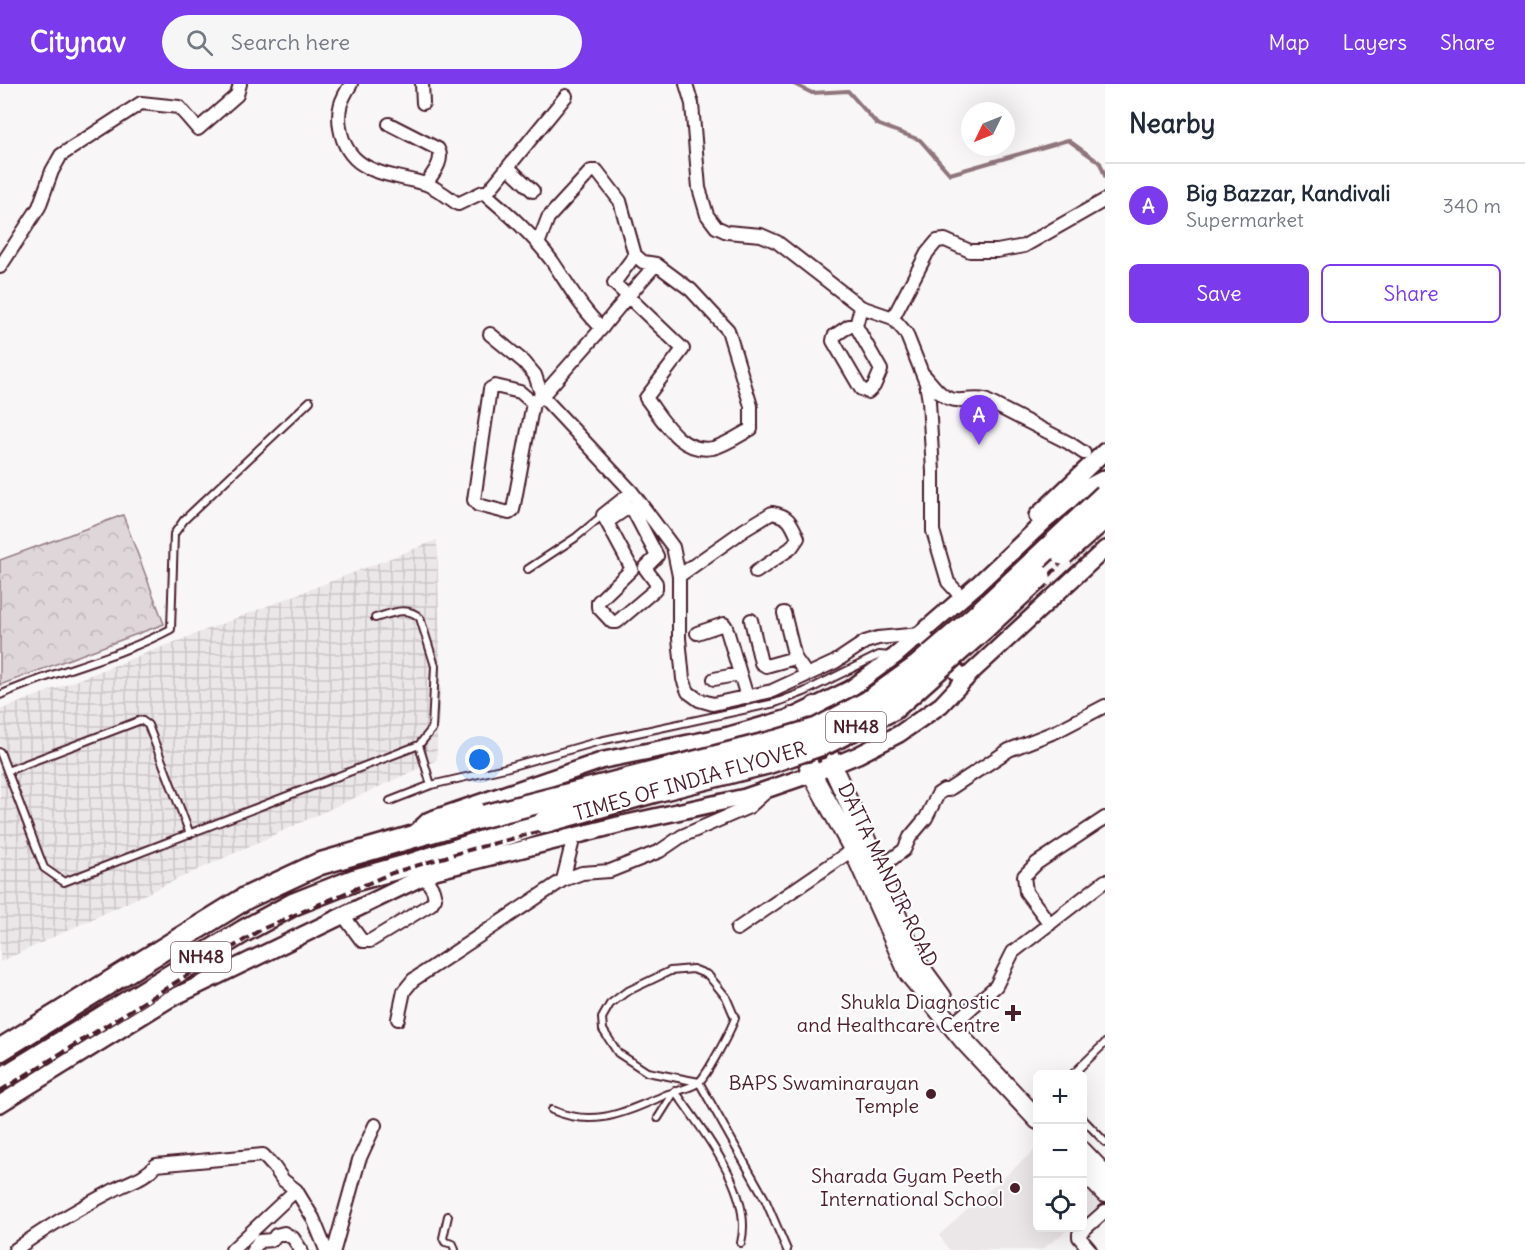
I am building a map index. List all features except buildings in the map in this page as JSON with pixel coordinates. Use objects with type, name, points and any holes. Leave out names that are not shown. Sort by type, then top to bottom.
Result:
[{"type":"highway","name":"TIMES OF INDIA FLYOVER","points":[[409,839],[485,816],[817,729],[868,702],[918,666],[1105,495]]},
{"type":"highway","name":"TIMES OF INDIA FLYOVER","points":[[425,870],[494,838],[656,791],[767,763],[828,742],[893,709],[1105,517]]},
{"type":"highway","name":"NH48","points":[[0,1050],[246,898],[319,864],[409,839]]},
{"type":"highway","name":"NH48","points":[[0,1080],[244,931],[294,903],[355,880],[425,870]]},
{"type":"main road","name":"DATTA MANDIR ROAD","points":[[815,706],[832,766],[909,974],[1033,1098]]},
{"type":"main road","name":"DATTA MANDIR ROAD","points":[[792,717],[812,774],[878,869],[915,960],[955,1022],[1033,1114]]},
{"type":"main road","points":[[1087,1155],[1105,1175]]},
{"type":"main road","points":[[1087,1173],[1105,1193]]},
{"type":"street","points":[[0,267],[39,207],[52,171],[61,155],[141,104],[179,107],[198,129],[237,95],[240,84]]},
{"type":"street","points":[[351,84],[344,94],[338,112],[341,135],[350,155],[368,168],[426,184],[458,204],[483,192],[486,194],[523,227],[551,259],[582,306],[602,328]]},
{"type":"street","points":[[422,84],[423,104]]},
{"type":"street","points":[[686,84],[692,104],[699,188],[707,215],[716,226],[727,232],[761,235],[777,242],[861,307],[893,318],[906,333],[926,383],[929,401],[933,472],[933,531],[948,582],[957,592]]},
{"type":"street","points":[[486,194],[566,96]]},
{"type":"street","points":[[388,124],[438,149],[441,154],[440,160],[426,184]]},
{"type":"street","points":[[508,167],[533,191]]},
{"type":"street","points":[[538,244],[548,218],[591,171],[597,171],[620,201],[636,255],[643,262],[656,264],[691,290],[728,330],[752,406],[751,429],[714,447],[696,448],[681,441],[646,398],[683,349],[614,283],[636,255]]},
{"type":"street","points":[[893,318],[927,253],[937,241],[945,240],[970,251],[997,251],[1024,246],[1105,200]]},
{"type":"street","points":[[537,400],[656,264]]},
{"type":"street","points":[[856,326],[849,326],[834,336],[833,341],[861,389],[868,392],[874,386],[881,370],[856,326],[861,307]]},
{"type":"street","points":[[490,334],[524,362],[535,375],[537,400],[513,510],[509,513],[478,505],[474,500],[490,389],[495,386],[520,392],[537,400],[632,492],[673,547],[679,576],[679,638],[682,679],[688,692],[699,700],[713,704],[772,691],[835,662],[865,642],[878,638],[920,634]]},
{"type":"street","points":[[921,370],[946,398],[985,400],[1069,442],[1084,453]]},
{"type":"street","points":[[920,634],[928,614],[986,567],[1105,451]]},
{"type":"street","points":[[409,839],[429,820],[604,760],[729,735],[792,717],[850,688],[895,656],[978,584],[1045,521],[1084,489],[1105,478]]},
{"type":"street","points":[[605,519],[632,492]]},
{"type":"street","points":[[605,519],[629,507],[633,510],[657,556],[645,568],[632,569],[598,602],[598,607],[612,622],[618,622],[656,589],[656,583],[645,568]]},
{"type":"street","points":[[679,576],[772,513],[784,515],[791,522],[798,538],[791,548],[756,572]]},
{"type":"street","points":[[605,519],[632,569]]},
{"type":"street","points":[[0,1104],[168,1000],[344,915],[425,870],[746,797],[832,766],[899,734],[941,705],[1105,549]]},
{"type":"street","points":[[784,613],[795,658],[807,675]]},
{"type":"street","points":[[751,620],[761,663],[766,666],[795,658]]},
{"type":"street","points":[[697,633],[724,624],[747,697]]},
{"type":"street","points":[[920,634],[964,681]]},
{"type":"street","points":[[714,679],[740,674]]},
{"type":"street","points":[[878,869],[904,850],[910,837],[926,818],[932,801],[938,794],[948,790],[1009,750],[1058,731],[1105,706]]},
{"type":"street","points":[[398,1019],[404,991],[413,980],[563,880],[582,873],[610,871],[660,851],[682,836],[749,807],[770,788]]},
{"type":"street","points":[[1050,924],[1026,892],[1024,876],[1037,862],[1105,818]]},
{"type":"street","points":[[563,880],[574,836]]},
{"type":"street","points":[[736,928],[860,845]]},
{"type":"street","points":[[344,915],[362,941],[370,941],[431,904],[435,898],[425,870]]},
{"type":"street","points":[[955,1022],[996,986],[1013,952],[1105,881]]},
{"type":"street","points":[[333,1250],[359,1160],[375,1125]]},
{"type":"street","points":[[15,1250],[44,1228],[122,1185],[147,1175],[156,1165],[263,1155],[283,1180],[296,1190],[313,1218],[326,1250]]},
{"type":"street","points":[[232,1250],[296,1190]]},
{"type":"street","points":[[1090,1250],[1079,1234],[1105,1211]]},
{"type":"street","points":[[253,1250],[260,1241],[272,1240],[276,1235],[284,1233],[293,1238],[302,1250]]},
{"type":"lane","points":[[0,695],[115,653],[171,629],[174,534],[184,520],[310,401]]},
{"type":"lane","points":[[528,569],[605,519]]},
{"type":"lane","points":[[0,752],[44,868],[64,882],[419,746],[432,729],[435,666],[420,618],[415,613],[403,610],[375,618]]},
{"type":"lane","points":[[390,801],[431,785],[505,768],[600,741],[775,704],[879,655],[895,656]]},
{"type":"lane","points":[[7,771],[141,720],[148,725],[190,834]]},
{"type":"lane","points":[[419,746],[431,785]]},
{"type":"lane","points":[[552,1110],[567,1117],[601,1119],[618,1115],[699,1082],[730,1033],[735,1018],[726,996],[708,975],[693,969],[670,971],[626,992],[610,1004],[602,1018],[603,1030],[618,1053],[647,1072],[699,1082],[765,1199],[787,1250]]},
{"type":"lane","points":[[1077,1070],[1105,1043]]},
{"type":"lane","points":[[658,1118],[675,1091]]},
{"type":"lane","points":[[675,1091],[713,1146],[727,1171],[743,1219],[744,1232],[741,1243]]},
{"type":"lane","points":[[1087,1122],[1105,1142]]},
{"type":"lane","points":[[448,1216],[442,1238],[445,1242],[453,1244],[455,1250]]},
{"type":"shaded area","points":[[437,540],[441,687],[437,760],[0,962],[0,710]]},
{"type":"shaded area","name":"Sharada Gyam Peeth International School","points":[[1033,1152],[1033,1232],[1065,1232],[1041,1250],[949,1250],[939,1235]]},
{"type":"shaded area","points":[[1087,1190],[1100,1204],[1087,1215]]},
{"type":"green space","points":[[123,515],[164,624],[0,685],[0,560]]},
{"type":"waterway","points":[[794,84],[812,93],[848,91],[877,124],[920,140],[950,174],[1068,140],[1100,163],[1105,176]]},
{"type":"railway","points":[[0,1091],[262,929],[392,873],[465,851],[824,757],[885,725],[936,683],[1051,574],[1105,513]]},
{"type":"place","name":"Big Bazzar, Kandivali","points":[[979,445]]},
{"type":"place","name":"Shukla Diagnostic and Healthcare Centre","points":[[1013,1013]]},
{"type":"place","name":"BAPS Swaminarayan Temple","points":[[931,1094]]},
{"type":"place","name":"Sharada Gyam Peeth International School","points":[[1015,1188]]}]
